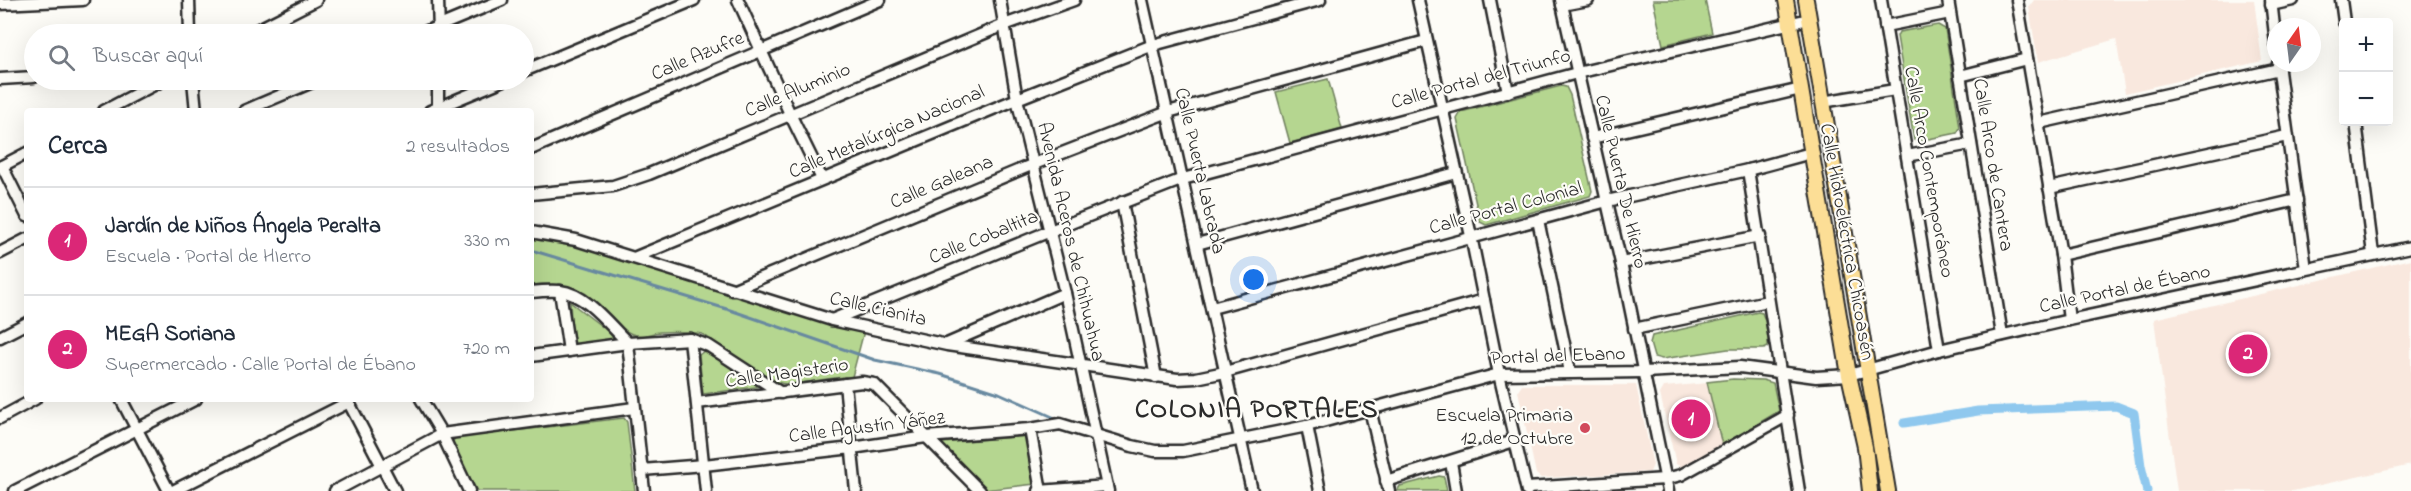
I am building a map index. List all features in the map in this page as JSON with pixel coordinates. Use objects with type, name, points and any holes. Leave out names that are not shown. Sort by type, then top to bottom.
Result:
[{"type":"main road","name":"Calle Hidroeléctrica Chicoasén","points":[[1786,0],[1870,491]]},
{"type":"main road","name":"Calle Hidroeléctrica Chicoasén","points":[[1806,0],[1888,491]]},
{"type":"street","points":[[0,4],[83,0]]},
{"type":"street","points":[[189,0],[190,24]]},
{"type":"street","points":[[269,24],[316,0]]},
{"type":"street","points":[[438,0],[439,24]]},
{"type":"street","points":[[453,24],[502,0]]},
{"type":"street","points":[[534,68],[694,0]]},
{"type":"street","points":[[738,0],[822,179]]},
{"type":"street","name":"Calle Azufre","points":[[534,148],[880,0]]},
{"type":"street","name":"Avenida Aceros de Chihuahua","points":[[1000,0],[1017,99],[1065,293],[1107,488]]},
{"type":"street","name":"Calle Aluminio","points":[[534,194],[613,186],[649,174],[1004,25],[1074,0]]},
{"type":"street","name":"Calle Puerta Labrada","points":[[1142,0],[1252,491]]},
{"type":"street","name":"Calle Metalúrgica Nacional","points":[[636,257],[1153,45],[1320,0]]},
{"type":"street","points":[[1418,0],[1472,236],[1499,374],[1527,489],[1600,488],[1665,479],[1686,473],[1788,415]]},
{"type":"street","points":[[1490,0],[1508,92]]},
{"type":"street","points":[[1562,3],[1588,0]]},
{"type":"street","name":"Calle Arco Contemporáneo","points":[[1881,0],[1939,350]]},
{"type":"street","name":"Calle Arco de Cantera","points":[[1948,0],[2002,335]]},
{"type":"street","points":[[2017,0],[2061,255],[2069,320]]},
{"type":"street","points":[[2273,18],[2271,2],[2294,0]]},
{"type":"street","points":[[2341,0],[2343,18]]},
{"type":"street","name":"Calle Puerta De Hierro","points":[[1562,3],[1576,73],[1621,263],[1668,491]]},
{"type":"street","points":[[1885,26],[1950,13]]},
{"type":"street","name":"Calle Portal del Triunfo","points":[[1183,179],[1576,73],[1809,19]]},
{"type":"street","name":"Calle Galeana","points":[[732,290],[1034,164],[1168,112],[1426,41]]},
{"type":"street","points":[[1960,76],[2027,59]]},
{"type":"street","points":[[2039,123],[2267,69]]},
{"type":"street","points":[[2280,72],[2306,269]]},
{"type":"street","points":[[0,80],[24,78]]},
{"type":"street","points":[[1592,138],[1801,89]]},
{"type":"street","points":[[110,108],[144,90]]},
{"type":"street","points":[[194,90],[196,108]]},
{"type":"street","points":[[251,108],[293,90]]},
{"type":"street","points":[[436,108],[437,90]]},
{"type":"street","points":[[441,108],[481,90]]},
{"type":"street","points":[[1822,102],[1895,90]]},
{"type":"street","points":[[2357,126],[2373,254]]},
{"type":"street","points":[[2049,188],[2287,136]]},
{"type":"street","points":[[1907,156],[1971,144]]},
{"type":"street","name":"Calle Portal Colonial","points":[[1212,308],[1607,201],[1748,170],[1811,153]]},
{"type":"street","points":[[24,155],[1,167],[24,210]]},
{"type":"street","points":[[1748,170],[1799,488],[1788,491]]},
{"type":"street","points":[[1197,244],[1456,173]]},
{"type":"street","name":"Calle Cobaltita","points":[[832,320],[1183,179]]},
{"type":"street","points":[[2061,255],[2297,200]]},
{"type":"street","points":[[1122,202],[1156,377]]},
{"type":"street","points":[[1538,220],[1570,372]]},
{"type":"street","name":"Calle Cianita","points":[[534,232],[560,236],[636,257],[732,290],[832,320],[947,345],[1080,363],[1156,377],[1196,378],[1225,372],[1484,300]]},
{"type":"street","points":[[1621,263],[1760,236]]},
{"type":"street","points":[[0,253],[24,241]]},
{"type":"street","name":"Calle Portal de Ébano","points":[[1849,375],[2002,335],[2411,247]]},
{"type":"street","points":[[534,292],[560,291],[583,300],[628,343],[644,491]]},
{"type":"street","points":[[560,291],[569,351]]},
{"type":"street","points":[[947,345],[1065,293]]},
{"type":"street","points":[[1634,329],[1768,301]]},
{"type":"street","points":[[0,337],[24,325]]},
{"type":"street","points":[[690,339],[706,491]]},
{"type":"street","points":[[534,356],[628,343],[690,339],[709,346],[781,393]]},
{"type":"street","name":"Portal del Ebano","points":[[1094,434],[1155,451],[1183,451],[1306,426],[1499,374],[1644,372],[1740,367],[1816,377],[1849,375]]},
{"type":"street","name":"Calle Magisterio","points":[[697,403],[862,382],[874,384],[980,491]]},
{"type":"street","points":[[845,384],[856,491]]},
{"type":"street","points":[[0,418],[29,402]]},
{"type":"street","points":[[122,402],[171,491],[346,402]]},
{"type":"street","points":[[15,491],[190,402]]},
{"type":"street","points":[[349,402],[395,491]]},
{"type":"street","points":[[423,402],[442,434],[469,491]]},
{"type":"street","points":[[335,491],[442,434],[634,408]]},
{"type":"street","points":[[1370,409],[1388,486],[1514,441]]},
{"type":"street","name":"Calle Agustín Yáñez","points":[[642,470],[852,448],[926,437],[1066,424],[1094,434]]},
{"type":"street","points":[[1306,426],[1320,491]]},
{"type":"street","points":[[1030,429],[1040,491],[1107,488]]},
{"type":"street","points":[[1450,462],[1456,491]]},
{"type":"shaded area","points":[[2034,0],[2254,0],[2262,61],[2125,93],[2116,39],[2038,62],[2029,7]]},
{"type":"shaded area","points":[[2411,259],[2411,465],[2293,491],[2177,491],[2154,319]]},
{"type":"shaded area","points":[[1708,383],[1722,445],[1683,468],[1676,464],[1660,394],[1664,387]]},
{"type":"shaded area","name":"Escuela Primaria 12 de Octubre","points":[[1522,385],[1636,385],[1653,465],[1650,472],[1541,478],[1536,474],[1518,391]]},
{"type":"green space","points":[[1653,0],[1705,0],[1712,33],[1663,45]]},
{"type":"green space","points":[[1938,25],[1945,29],[1960,128],[1957,133],[1919,141],[1914,140],[1897,36],[1899,32]]},
{"type":"green space","points":[[1328,79],[1342,129],[1290,143],[1276,92]]},
{"type":"green space","points":[[1561,86],[1566,87],[1570,95],[1592,191],[1590,196],[1486,225],[1480,222],[1457,119],[1461,112]]},
{"type":"green space","points":[[534,235],[561,238],[864,331],[852,377],[791,384],[780,383],[757,373],[702,334],[676,331],[632,334],[575,290],[544,284],[534,285]]},
{"type":"green space","points":[[570,302],[618,339],[575,344],[572,340]]},
{"type":"green space","points":[[1762,313],[1767,330],[1768,347],[1764,349],[1728,349],[1662,359],[1654,357],[1650,343],[1652,336]]},
{"type":"green space","points":[[704,351],[763,386],[703,394],[699,355]]},
{"type":"green space","points":[[1733,379],[1763,380],[1773,383],[1779,411],[1722,445],[1707,382]]},
{"type":"green space","points":[[624,418],[627,422],[635,491],[477,491],[452,443],[455,438]]},
{"type":"green space","points":[[1029,436],[1035,484],[984,490],[941,446],[942,443]]},
{"type":"green space","points":[[1439,476],[1444,477],[1447,491],[1397,491],[1400,486]]},
{"type":"waterway","points":[[534,251],[730,310],[875,360],[940,374],[999,393],[1055,418]]},
{"type":"waterway","points":[[1904,423],[1978,411],[2116,406],[2134,413],[2141,466],[2147,491]]},
{"type":"place","name":"MEGA Soriana","points":[[2248,354]]},
{"type":"place","name":"Jardín de Niños Ángela Peralta","points":[[1691,419]]},
{"type":"place","name":"Escuela Primaria 12 de Octubre","points":[[1585,428]]},
{"type":"district","name":"COLONIA PORTALES","points":[[1257,411]]}]
